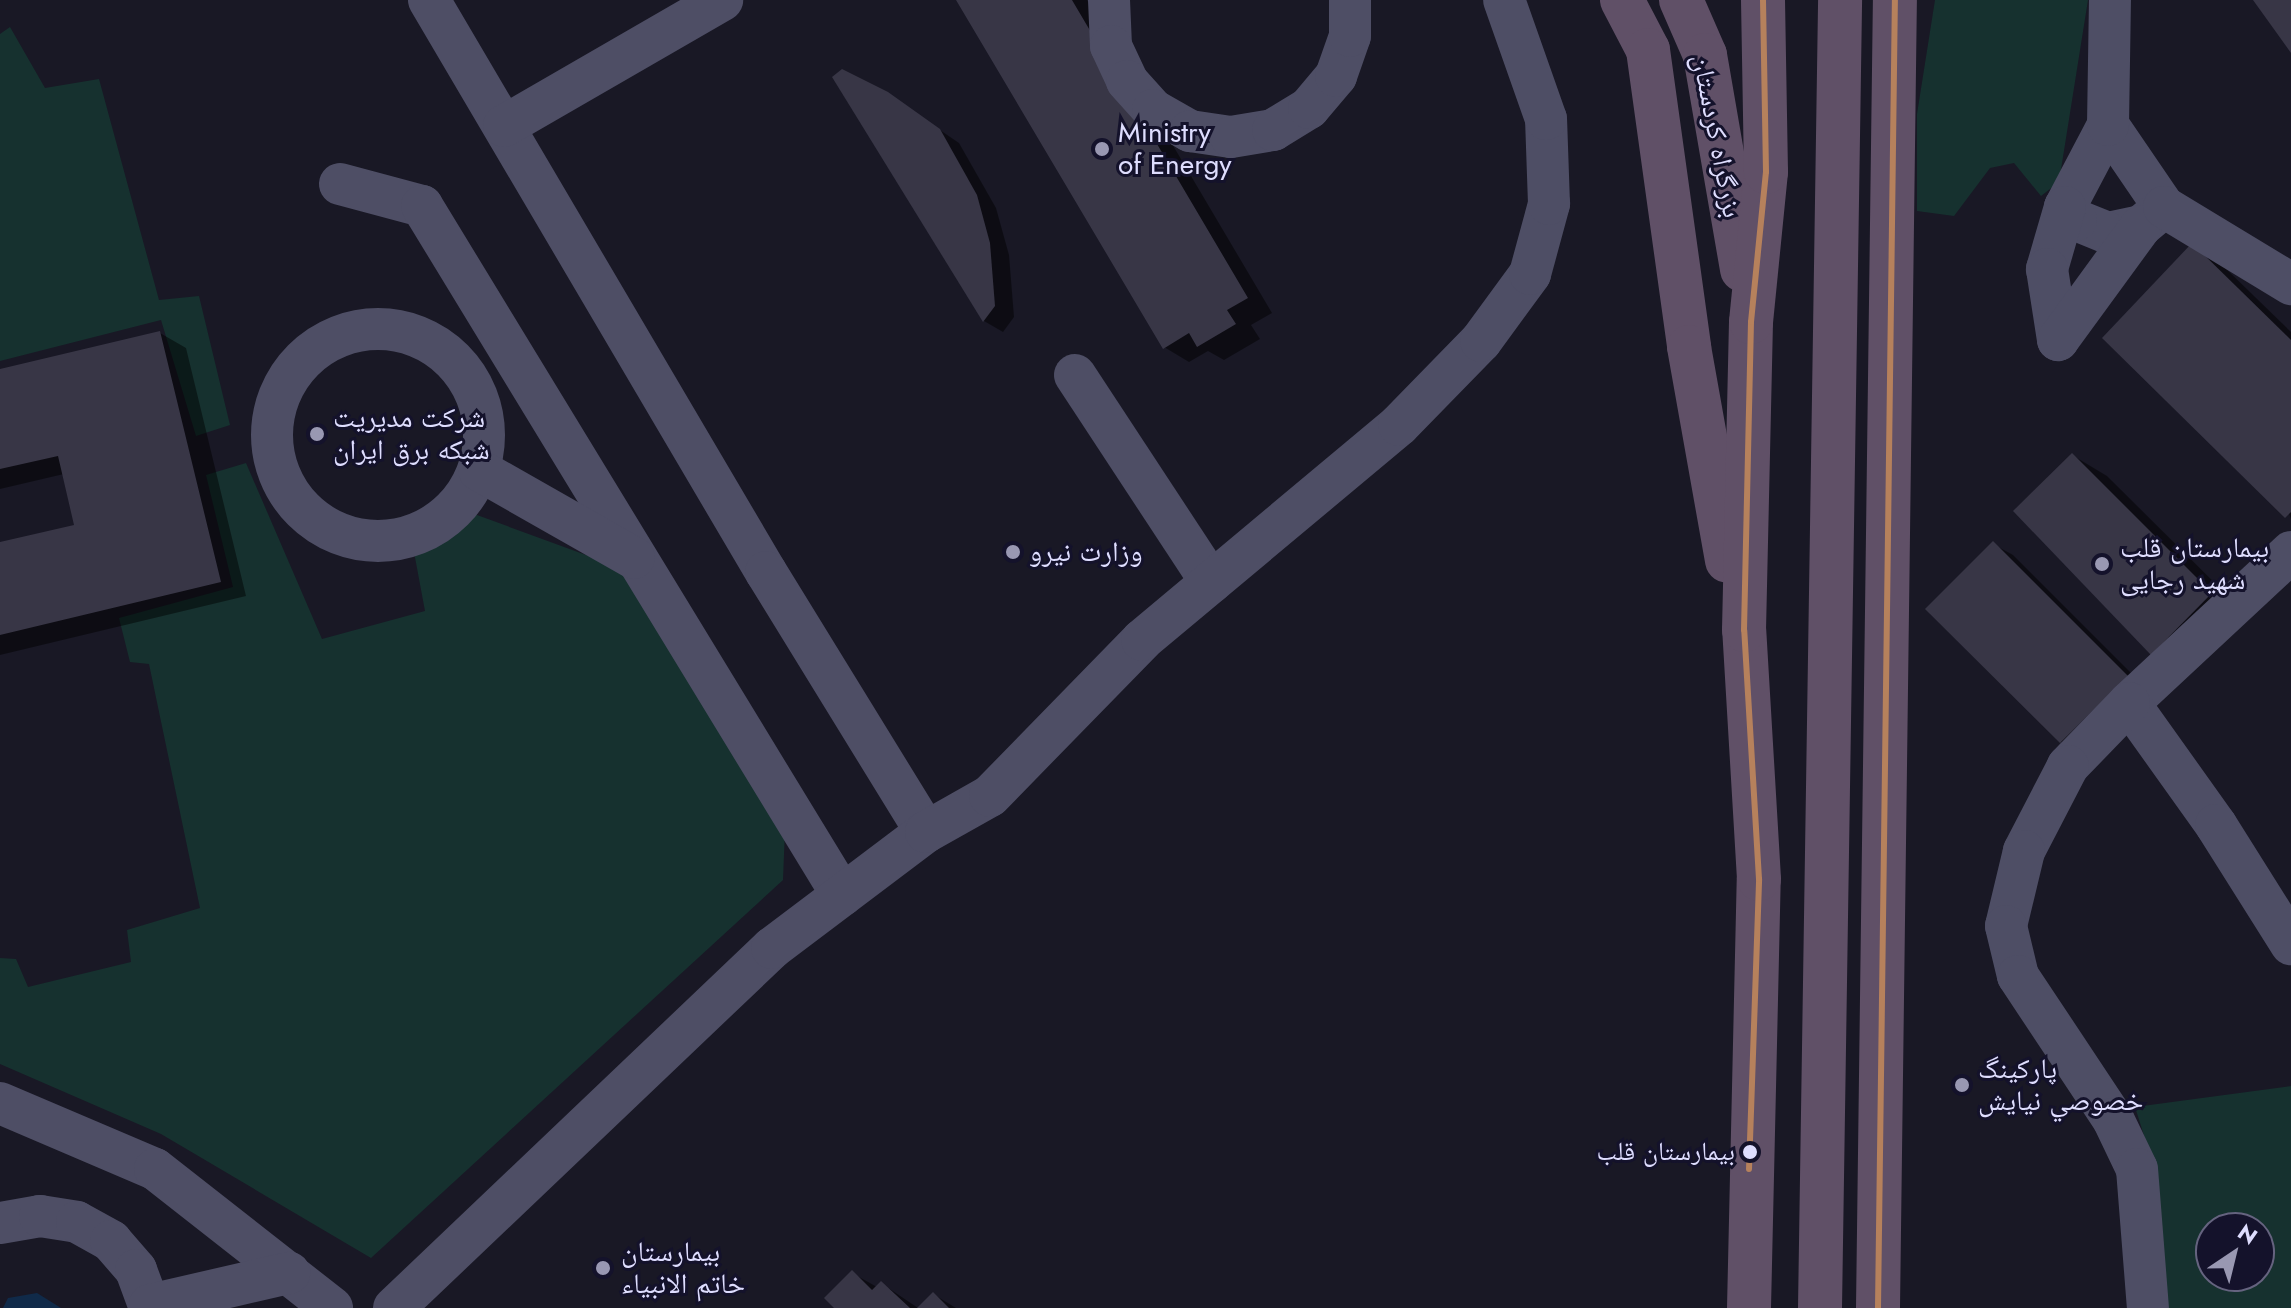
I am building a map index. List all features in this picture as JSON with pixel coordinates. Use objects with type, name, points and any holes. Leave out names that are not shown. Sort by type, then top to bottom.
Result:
[{"type":"highway","points":[[1622,0],[1648,50],[1689,347],[1721,536],[1744,630]]},
{"type":"highway","name":"بزرگراه کردستان","points":[[1681,0],[1705,55],[1751,322]]},
{"type":"highway","points":[[1749,1308],[1759,879],[1744,630],[1751,322],[1766,172],[1763,0]]},
{"type":"highway","points":[[1820,1308],[1840,0]]},
{"type":"highway","points":[[1878,1308],[1895,0]]},
{"type":"highway","points":[[1749,1243],[1778,1308]]},
{"type":"highway","points":[[1858,1308],[1878,1251]]},
{"type":"lane","points":[[429,0],[766,572],[926,832]]},
{"type":"lane","points":[[504,126],[722,0]]},
{"type":"lane","points":[[1109,0],[1111,46],[1127,81],[1153,110],[1190,131],[1231,137],[1273,130],[1309,108],[1336,76],[1350,36],[1350,0]]},
{"type":"lane","points":[[394,1308],[772,948],[926,832],[990,796],[1142,640],[1399,425],[1481,341],[1530,274],[1549,204],[1546,119],[1504,0]]},
{"type":"lane","points":[[2110,0],[2108,125],[2065,207],[2047,269],[2058,340],[2153,216]]},
{"type":"lane","points":[[2108,125],[2153,216],[2291,284]]},
{"type":"lane","points":[[340,184],[422,206],[842,895]]},
{"type":"lane","points":[[2065,207],[2091,229],[2108,233],[2153,216]]},
{"type":"lane","points":[[370,328],[405,331],[445,354],[462,370],[479,400],[485,435],[479,470],[462,500],[426,529],[404,538],[369,541],[334,532],[305,512],[280,473],[272,451],[273,415],[284,382],[306,355],[336,336],[370,328]]},
{"type":"lane","points":[[1075,375],[1211,582]]},
{"type":"lane","points":[[479,470],[637,559]]},
{"type":"lane","points":[[2148,1308],[2137,1169],[2113,1119],[2018,976],[2006,926],[2024,851],[2068,766],[2129,703],[2291,552]]},
{"type":"lane","points":[[2129,703],[2216,825],[2291,944]]},
{"type":"lane","points":[[0,1103],[155,1169],[332,1308]]},
{"type":"lane","points":[[0,1223],[40,1216],[77,1222],[111,1241],[136,1270],[150,1307],[289,1273]]},
{"type":"green space","points":[[1935,0],[2088,0],[2059,182],[2041,196],[2014,163],[1990,168],[1954,216],[1917,211],[1917,114]]},
{"type":"green space","points":[[10,27],[45,88],[99,79],[159,300],[199,296],[230,425],[196,436],[161,320],[0,361],[0,34]]},
{"type":"green space","points":[[246,463],[322,639],[425,611],[414,552],[466,511],[627,570],[785,829],[783,880],[371,1258],[161,1134],[0,1064],[0,958],[16,959],[28,987],[131,962],[127,930],[200,908],[149,664],[130,662],[119,618],[233,587],[206,475]]},
{"type":"green space","points":[[2291,1086],[2291,1308],[2159,1308],[2147,1145],[2135,1107]]},
{"type":"water","points":[[37,1293],[61,1308],[3,1308],[8,1298]]},
{"type":"building","name":"Ministry of Energy","points":[[956,0],[1072,0],[1248,298],[1227,310],[1236,324],[1197,347],[1189,333],[1163,349]]},
{"type":"building","points":[[2253,0],[2291,0],[2291,53]]},
{"type":"building","points":[[842,69],[888,92],[940,129],[977,195],[990,243],[995,306],[983,322],[832,77]]},
{"type":"building","points":[[2192,243],[2291,340],[2291,512],[2285,518],[2102,338]]},
{"type":"building","points":[[160,331],[221,582],[0,635],[0,542],[74,525],[58,456],[0,469],[0,369]]},
{"type":"building","points":[[2072,453],[2212,593],[2151,655],[2013,511]]},
{"type":"building","points":[[1993,541],[2128,676],[2060,743],[1925,609]]},
{"type":"building","points":[[852,1270],[872,1290],[881,1281],[910,1308],[834,1308],[824,1298]]},
{"type":"building","points":[[933,1292],[949,1308],[917,1308]]},
{"type":"transit line","points":[[1749,1169],[1759,879],[1744,630],[1751,322],[1766,172],[1763,0]]},
{"type":"transit line","points":[[1878,1308],[1895,0]]},
{"type":"place","name":"Ministry of Energy","points":[[1102,149]]},
{"type":"place","name":"شرکت مدیریت شبکه برق ایران","points":[[317,434]]},
{"type":"place","name":"وزارت نیرو","points":[[1013,552]]},
{"type":"place","name":"بیمارستان قلب شهید رجایی","points":[[2102,564]]},
{"type":"place","name":"پاركينگ خصوصي نيايش","points":[[1962,1085]]},
{"type":"place","name":"بیمارستان قلب","points":[[1750,1152]]},
{"type":"place","name":"بیمارستان خاتم الانبیاء","points":[[603,1268]]}]
